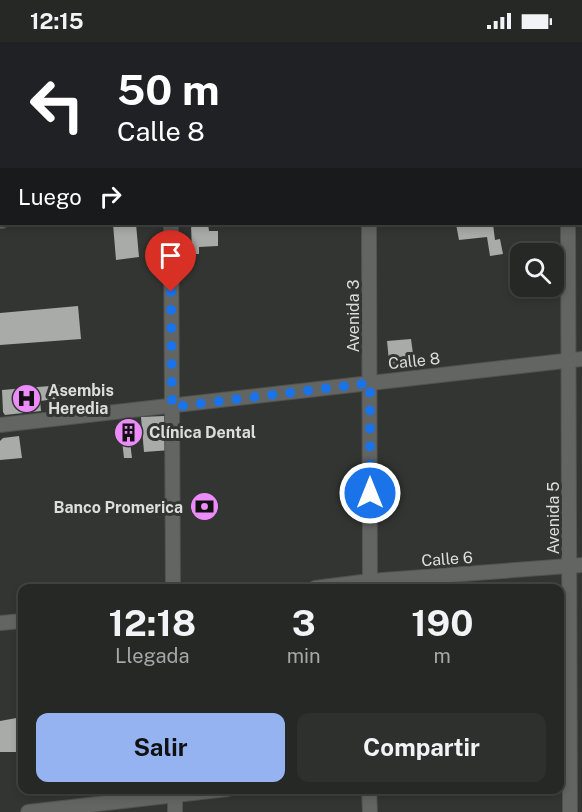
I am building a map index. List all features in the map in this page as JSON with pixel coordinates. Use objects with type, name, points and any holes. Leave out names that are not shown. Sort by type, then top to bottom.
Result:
[{"type":"street","points":[[171,225],[173,584]]},
{"type":"street","name":"Avenida 3","points":[[369,225],[370,584]]},
{"type":"street","name":"Avenida 5","points":[[568,225],[575,360],[576,565],[570,812]]},
{"type":"street","name":"Calle 8","points":[[0,425],[575,360]]},
{"type":"street","name":"Calle 6","points":[[380,584],[576,565]]},
{"type":"street","points":[[0,623],[18,621]]},
{"type":"street","points":[[28,812],[160,794]]},
{"type":"street","points":[[175,794],[175,812]]},
{"type":"street","points":[[369,794],[370,812]]},
{"type":"building","points":[[113,225],[136,225],[139,257],[116,260]]},
{"type":"building","points":[[191,225],[208,225],[209,231],[218,231],[218,246],[199,247],[199,254],[192,254]]},
{"type":"building","points":[[456,225],[493,225],[495,240],[500,239],[503,254],[490,256],[487,237],[459,240]]},
{"type":"building","points":[[78,306],[81,339],[0,345],[0,313]]},
{"type":"building","points":[[411,339],[415,368],[390,371],[387,341]]},
{"type":"building","name":"Asembis Heredia","points":[[62,385],[63,398],[40,401],[41,411],[5,415],[3,412],[2,390]]},
{"type":"building","points":[[164,416],[169,420],[171,450],[144,452],[141,417]]},
{"type":"building","name":"Clínica Dental","points":[[134,422],[136,441],[130,442],[132,458],[124,458],[120,423]]},
{"type":"building","points":[[19,436],[22,458],[0,460],[0,441],[3,438]]},
{"type":"building","points":[[18,718],[18,752],[0,752],[0,721]]},
{"type":"place","name":"Asembis Heredia","points":[[27,399]]},
{"type":"place","name":"Clínica Dental","points":[[128,432]]},
{"type":"place","name":"Banco Promerica","points":[[204,507]]},
{"type":"route","points":[[171,292],[172,407],[370,383],[370,493]]}]
